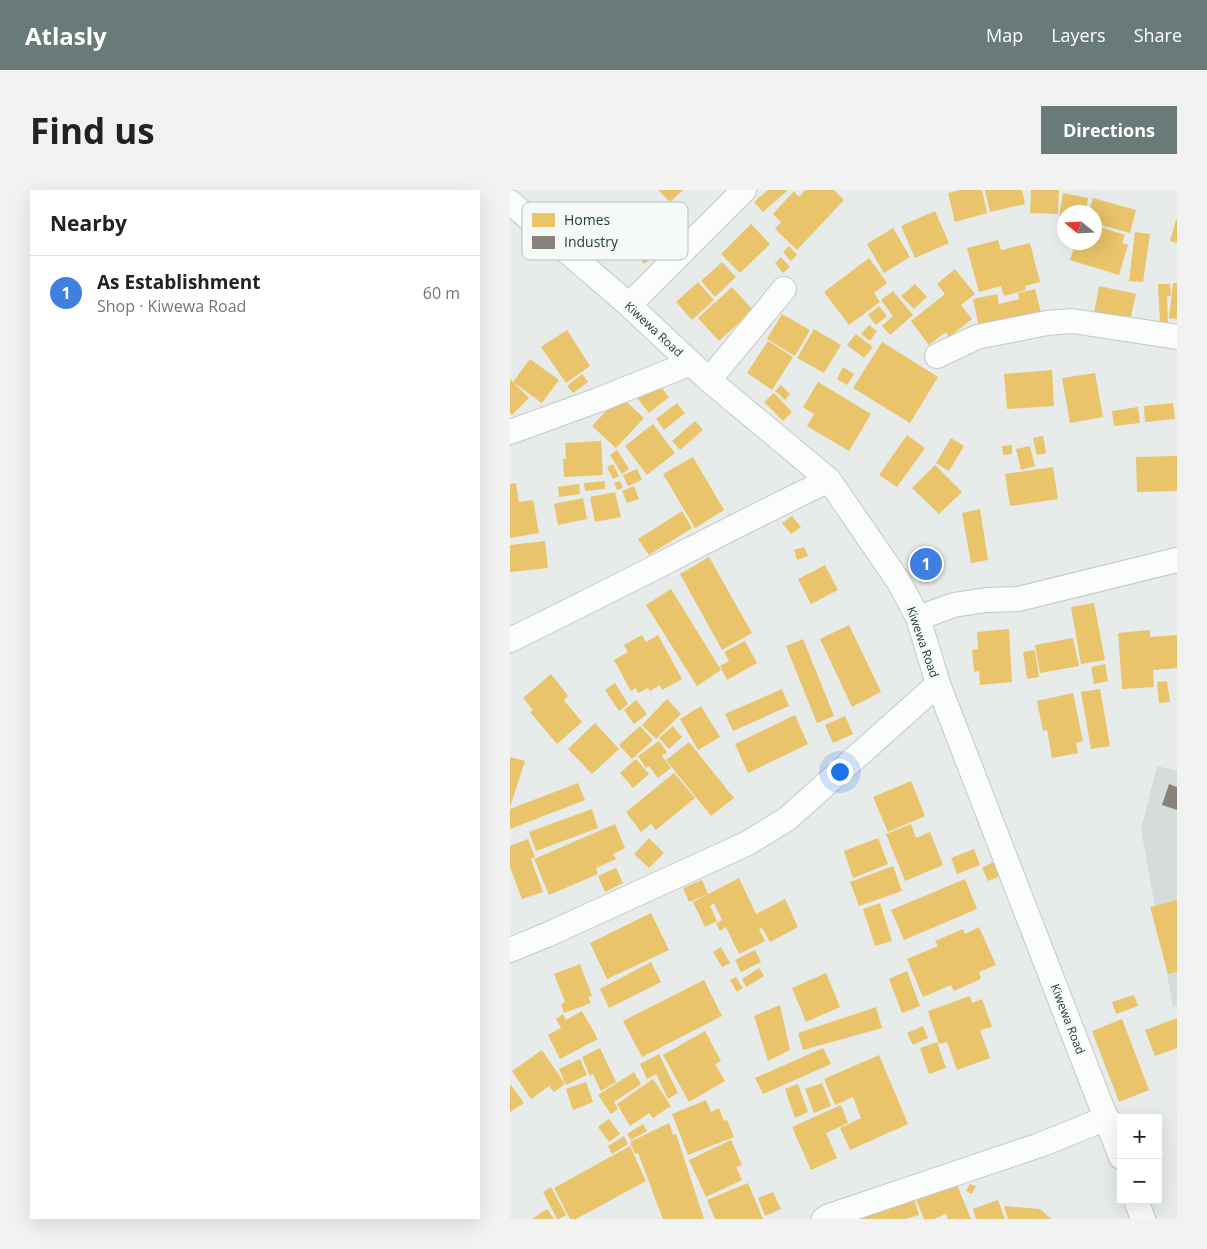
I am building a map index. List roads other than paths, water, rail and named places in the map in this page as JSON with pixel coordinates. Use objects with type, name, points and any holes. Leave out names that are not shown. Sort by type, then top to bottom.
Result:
[{"type":"street","points":[[688,246],[744,190]]},
{"type":"street","name":"Kiwewa Road","points":[[510,202],[522,212]]},
{"type":"street","name":"Kiwewa Road","points":[[576,260],[709,380],[829,480],[899,582],[918,618],[938,684],[1117,1146]]},
{"type":"street","points":[[629,306],[675,260]]},
{"type":"street","points":[[709,380],[784,289]]},
{"type":"street","points":[[937,356],[977,337],[1072,321],[1177,337]]},
{"type":"street","points":[[510,432],[691,363]]},
{"type":"street","points":[[510,640],[829,480]]},
{"type":"street","points":[[918,618],[954,605],[986,600],[1018,599],[1177,560]]},
{"type":"street","points":[[510,950],[748,843],[787,819],[938,684]]},
{"type":"street","points":[[824,1219],[1040,1146],[1107,1118]]},
{"type":"street","points":[[1137,1204],[1143,1219]]},
{"type":"place","name":"As Establishment","points":[[926,564]]}]
